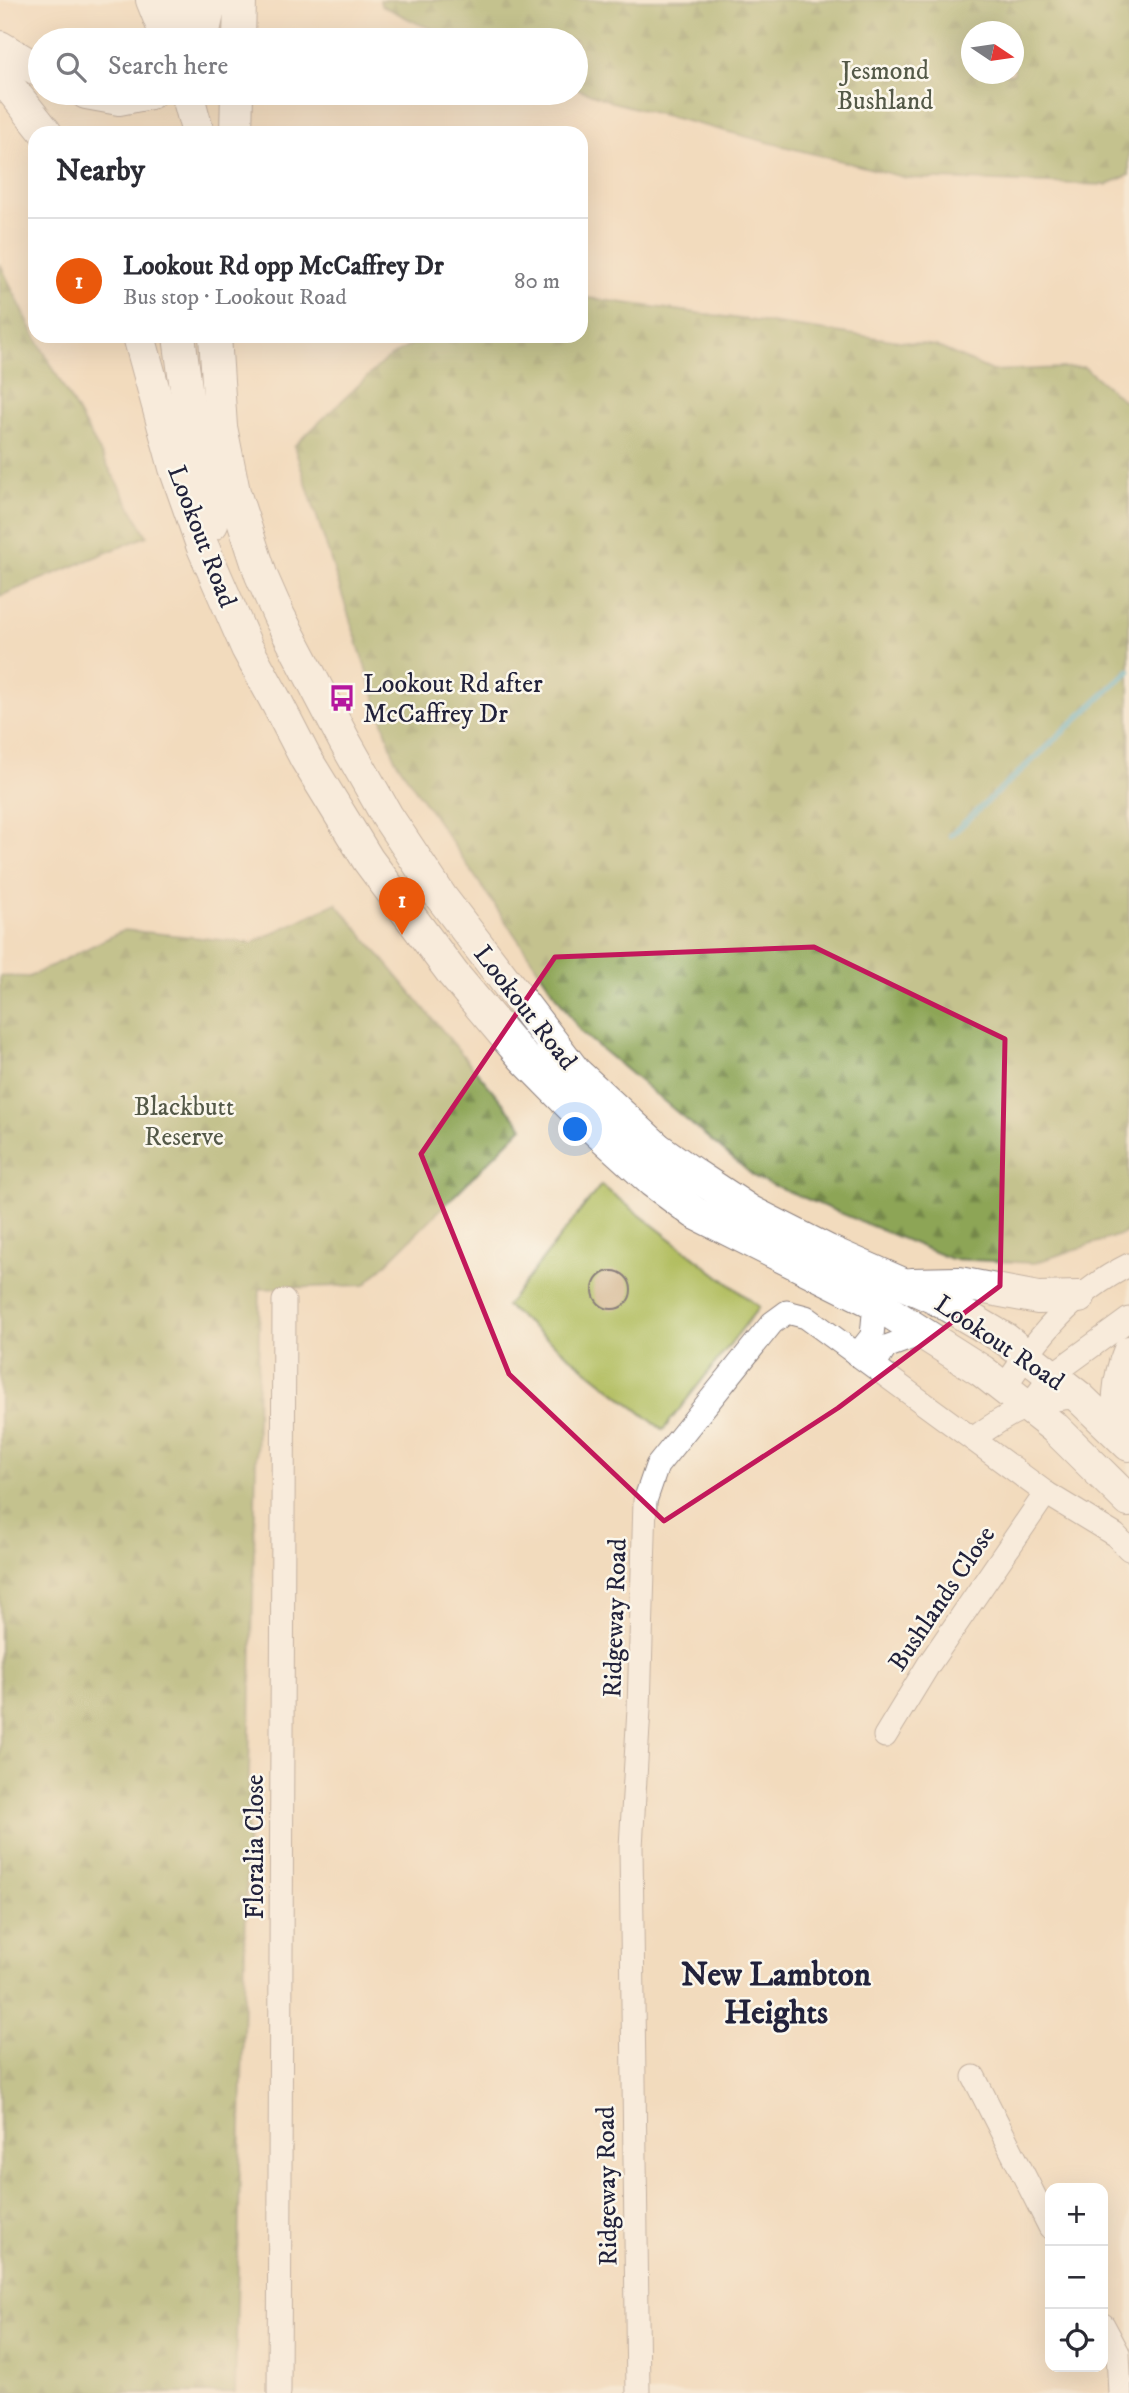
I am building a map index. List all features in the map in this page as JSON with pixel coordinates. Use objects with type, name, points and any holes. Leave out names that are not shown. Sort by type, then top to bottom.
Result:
[{"type":"highway","points":[[146,0],[150,28]]},
{"type":"highway","points":[[152,0],[163,28]]},
{"type":"highway","points":[[182,28],[183,0]]},
{"type":"highway","points":[[205,28],[211,0]]},
{"type":"highway","points":[[239,28],[240,0]]},
{"type":"highway","points":[[0,47],[28,64]]},
{"type":"highway","points":[[0,75],[40,126]]},
{"type":"highway","points":[[175,126],[176,105]]},
{"type":"highway","points":[[190,105],[196,126]]},
{"type":"highway","points":[[236,126],[237,105]]},
{"type":"highway","name":"Lookout Road","points":[[141,343],[188,508],[247,648],[306,759],[368,860],[453,974],[523,1057],[634,1165],[695,1213],[875,1303],[924,1333],[1017,1397],[1102,1473],[1129,1501]]},
{"type":"highway","points":[[180,343],[191,425],[231,611]]},
{"type":"highway","name":"Lookout Road","points":[[215,343],[221,427],[234,492],[261,575],[279,616],[387,816],[441,897],[575,1072],[657,1147],[751,1212],[828,1251],[935,1298],[1005,1339],[1079,1397],[1125,1441]]},
{"type":"highway","points":[[217,389],[232,369],[231,343]]},
{"type":"highway","points":[[907,1285],[959,1283],[1038,1298],[1079,1297]]},
{"type":"highway","points":[[1125,1441],[1117,1406],[1121,1370],[1129,1352]]},
{"type":"street","points":[[973,1439],[1010,1413],[1017,1397],[1026,1355],[1045,1329],[1096,1284],[1129,1265]]},
{"type":"street","name":"Floralia Close","points":[[279,2393],[284,1301]]},
{"type":"street","points":[[866,1361],[875,1303]]},
{"type":"street","name":"Ridgeway Road","points":[[638,2393],[631,1847],[639,1709],[645,1501],[657,1466],[772,1324],[787,1312],[806,1317],[1046,1493],[1115,1535],[1129,1549]]},
{"type":"street","points":[[1017,1397],[1129,1319]]},
{"type":"street","name":"Lookout Road","points":[[866,1361],[886,1347],[924,1333]]},
{"type":"street","points":[[1017,1397],[1079,1397]]},
{"type":"street","name":"Bushlands Close","points":[[885,1736],[929,1664],[1046,1493]]},
{"type":"street","points":[[974,2077],[1045,2217]]},
{"type":"street","points":[[1108,2334],[1118,2353],[1120,2393]]},
{"type":"highlighted area","points":[[814,947],[1005,1039],[1000,1286],[838,1408],[664,1521],[509,1374],[421,1154],[555,957]]},
{"type":"green space","name":"Jesmond Bushland","points":[[380,0],[1129,0],[1129,175],[1106,185],[907,178],[612,102],[588,93],[588,28],[430,28],[381,5]]},
{"type":"green space","points":[[0,264],[28,322],[28,343],[39,343],[147,536],[0,596]]},
{"type":"green space","points":[[588,298],[936,346],[992,371],[1084,367],[1129,405],[1129,1232],[1034,1263],[951,1259],[756,1178],[581,1032],[395,759],[294,446],[385,360],[414,343],[588,343]]},
{"type":"green space","name":"Blackbutt Reserve","points":[[336,903],[523,1127],[365,1285],[260,1289],[235,2393],[0,2393],[0,976],[29,977],[124,930],[252,943]]},
{"type":"green space","points":[[601,1185],[759,1307],[663,1430],[506,1306]]},
{"type":"building","points":[[612,1271],[626,1276],[631,1290],[626,1304],[612,1309],[598,1304],[593,1290],[598,1276]]},
{"type":"waterway","points":[[951,835],[1129,671]]},
{"type":"place","name":"Lookout Rd after McCaffrey Dr","points":[[342,698]]},
{"type":"place","name":"Lookout Rd opp McCaffrey Dr","points":[[402,935]]},
{"type":"district","name":"New Lambton Heights","points":[[776,1992]]}]
